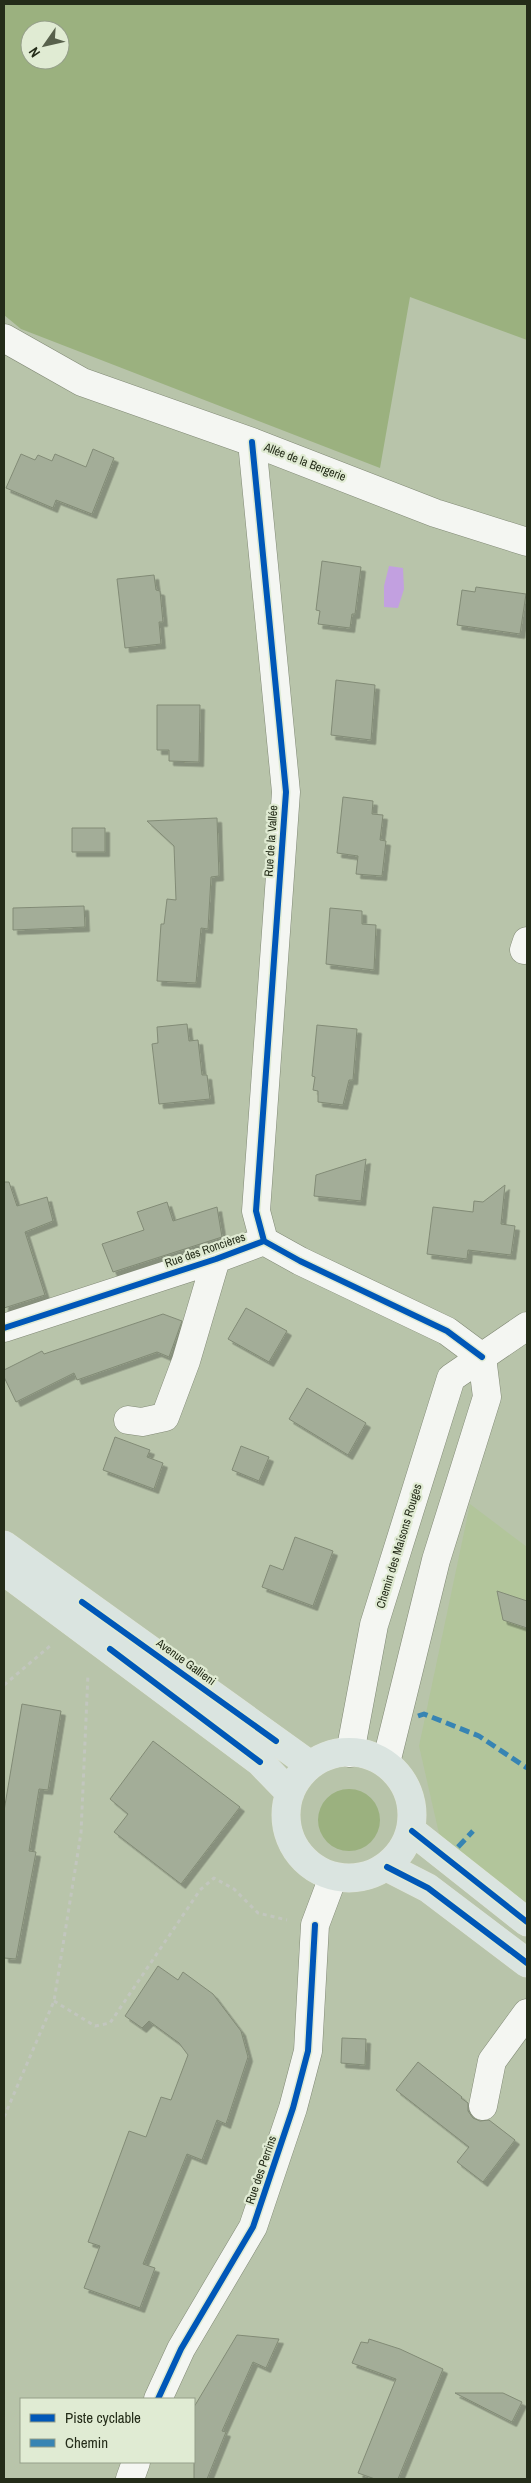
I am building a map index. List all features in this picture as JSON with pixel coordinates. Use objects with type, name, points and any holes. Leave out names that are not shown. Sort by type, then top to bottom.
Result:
[{"type":"main road","name":"Avenue Gallieni","points":[[4,1545],[310,1765]]},
{"type":"main road","points":[[4,1571],[260,1762],[290,1793]]},
{"type":"main road","points":[[340,1752],[369,1755],[386,1763],[401,1777],[411,1795],[414,1816],[412,1831],[387,1867],[370,1876],[352,1879],[333,1877],[314,1868],[298,1853],[292,1841],[286,1814],[290,1793],[310,1765],[340,1752]]},
{"type":"main road","points":[[412,1831],[527,1922]]},
{"type":"main road","points":[[387,1867],[428,1888],[527,1963]]},
{"type":"street","name":"Allée de la Bergerie","points":[[4,338],[82,382],[252,442],[435,513],[527,542]]},
{"type":"street","name":"Rue de la Vallée","points":[[252,442],[286,792],[256,1211],[264,1241]]},
{"type":"street","name":"Rue des Roncières","points":[[4,1328],[216,1259],[264,1241],[300,1261],[447,1331],[482,1357]]},
{"type":"street","points":[[128,1420],[142,1422],[165,1417],[186,1361],[216,1259]]},
{"type":"street","name":"Chemin des Maisons Rouges","points":[[350,1753],[374,1626],[451,1378],[527,1326]]},
{"type":"street","points":[[386,1763],[436,1560],[487,1396],[482,1357]]},
{"type":"street","name":"Rue des Perrins","points":[[158,2398],[181,2349],[253,2227],[293,2108],[308,2051],[315,1925],[333,1877]]},
{"type":"street","points":[[484,2106],[492,2060],[527,2013]]},
{"type":"street","points":[[130,2479],[136,2463]]},
{"type":"path","points":[[4,1685],[50,1646]]},
{"type":"path","points":[[4,2118],[54,2001],[81,1833],[88,1674]]},
{"type":"path","points":[[54,2001],[95,2026],[110,2023],[200,1890],[214,1878],[234,1889],[258,1913],[292,1921]]},
{"type":"shaded area","points":[[4,4],[527,4],[527,340],[410,297],[380,468],[21,329],[4,315]]},
{"type":"shaded area","points":[[389,566],[403,568],[404,589],[398,608],[384,607],[384,586]]},
{"type":"shaded area","points":[[470,1504],[527,1547],[527,1904],[440,1838],[419,1746]]},
{"type":"shaded area","points":[[349,1789],[361,1792],[371,1798],[377,1808],[380,1820],[377,1832],[371,1842],[361,1848],[349,1851],[337,1848],[327,1842],[321,1832],[318,1820],[321,1808],[327,1798],[337,1792]]},
{"type":"building","points":[[93,449],[114,458],[92,514],[56,500],[53,508],[6,488],[21,454],[35,460],[38,455],[52,461],[55,454],[86,467]]},
{"type":"building","points":[[322,561],[361,567],[355,614],[352,614],[350,628],[318,624],[320,611],[316,610]]},
{"type":"building","points":[[154,575],[156,590],[160,591],[163,622],[159,622],[161,644],[125,648],[117,579]]},
{"type":"building","points":[[476,587],[526,594],[520,634],[457,625],[462,590],[475,592]]},
{"type":"building","points":[[336,680],[375,685],[371,740],[331,735]]},
{"type":"building","points":[[157,705],[200,705],[199,762],[169,761],[169,750],[157,750]]},
{"type":"building","points":[[343,797],[373,801],[372,814],[383,815],[380,840],[386,841],[382,876],[356,874],[358,856],[337,853]]},
{"type":"building","points":[[217,818],[219,876],[211,877],[208,929],[201,928],[196,983],[157,981],[161,924],[164,924],[167,899],[176,900],[174,846],[147,821]]},
{"type":"building","points":[[72,828],[105,828],[105,852],[72,852]]},
{"type":"building","points":[[84,906],[85,927],[13,930],[13,908]]},
{"type":"building","points":[[330,908],[362,911],[362,924],[376,925],[374,970],[326,964]]},
{"type":"building","points":[[187,1024],[189,1041],[198,1040],[202,1075],[207,1075],[210,1099],[159,1104],[152,1044],[158,1043],[157,1027]]},
{"type":"building","points":[[317,1025],[357,1029],[353,1080],[349,1080],[343,1105],[318,1102],[318,1091],[313,1090],[315,1077],[312,1076]]},
{"type":"building","points":[[366,1159],[361,1201],[314,1196],[316,1175]]},
{"type":"building","points":[[4,1182],[9,1182],[17,1206],[47,1197],[53,1221],[25,1232],[45,1295],[4,1308]]},
{"type":"building","points":[[505,1185],[501,1224],[515,1226],[511,1255],[468,1250],[467,1259],[427,1254],[433,1207],[473,1212],[474,1201],[483,1202]]},
{"type":"building","points":[[167,1202],[173,1221],[217,1207],[222,1237],[113,1272],[102,1244],[144,1230],[137,1212]]},
{"type":"building","points":[[246,1308],[287,1331],[269,1362],[228,1339]]},
{"type":"building","points":[[163,1314],[182,1321],[169,1357],[157,1352],[77,1380],[74,1373],[16,1402],[4,1377],[4,1370],[42,1351],[44,1354]]},
{"type":"building","points":[[307,1388],[366,1423],[348,1455],[289,1419]]},
{"type":"building","points":[[115,1437],[150,1450],[147,1457],[163,1463],[154,1489],[103,1470]]},
{"type":"building","points":[[241,1446],[269,1457],[259,1481],[232,1470]]},
{"type":"building","points":[[295,1537],[333,1551],[313,1606],[262,1587],[270,1565],[283,1570]]},
{"type":"building","points":[[497,1591],[527,1601],[527,1628],[503,1620]]},
{"type":"building","points":[[22,1704],[61,1711],[48,1790],[39,1789],[29,1851],[36,1852],[16,1959],[4,1958],[4,1811]]},
{"type":"building","points":[[153,1741],[240,1807],[181,1884],[114,1832],[128,1814],[110,1799]]},
{"type":"building","points":[[158,1966],[178,1980],[183,1972],[213,1994],[241,2031],[248,2057],[226,2124],[217,2120],[202,2160],[187,2154],[143,2264],[155,2268],[140,2308],[84,2288],[100,2246],[88,2242],[129,2131],[146,2137],[161,2097],[171,2100],[188,2055],[179,2043],[149,2021],[142,2028],[125,2016]]},
{"type":"building","points":[[342,2038],[366,2039],[365,2065],[341,2063]]},
{"type":"building","points":[[418,2062],[468,2103],[468,2111],[473,2118],[480,2121],[489,2120],[515,2140],[483,2182],[457,2162],[469,2147],[396,2090]]},
{"type":"building","points":[[237,2335],[279,2339],[266,2368],[253,2362],[222,2431],[226,2432],[207,2479],[194,2479],[195,2405]]},
{"type":"building","points":[[369,2339],[400,2349],[443,2369],[398,2479],[375,2479],[358,2473],[396,2379],[352,2363],[361,2342],[368,2343]]},
{"type":"building","points":[[455,2393],[503,2393],[522,2402],[512,2422]]},
{"type":"marked path","points":[[418,1716],[424,1714],[479,1736],[527,1768]]},
{"type":"marked path","points":[[458,1847],[473,1831]]},
{"type":"cycle path","points":[[252,442],[286,792],[256,1211],[264,1241]]},
{"type":"cycle path","points":[[4,1328],[216,1259],[264,1241],[300,1261],[447,1331],[482,1357]]},
{"type":"cycle path","points":[[82,1602],[276,1741]]},
{"type":"cycle path","points":[[110,1649],[260,1762]]},
{"type":"cycle path","points":[[412,1831],[527,1922]]},
{"type":"cycle path","points":[[387,1867],[428,1888],[527,1963]]},
{"type":"cycle path","points":[[158,2398],[181,2349],[253,2227],[293,2108],[308,2051],[315,1925]]}]
